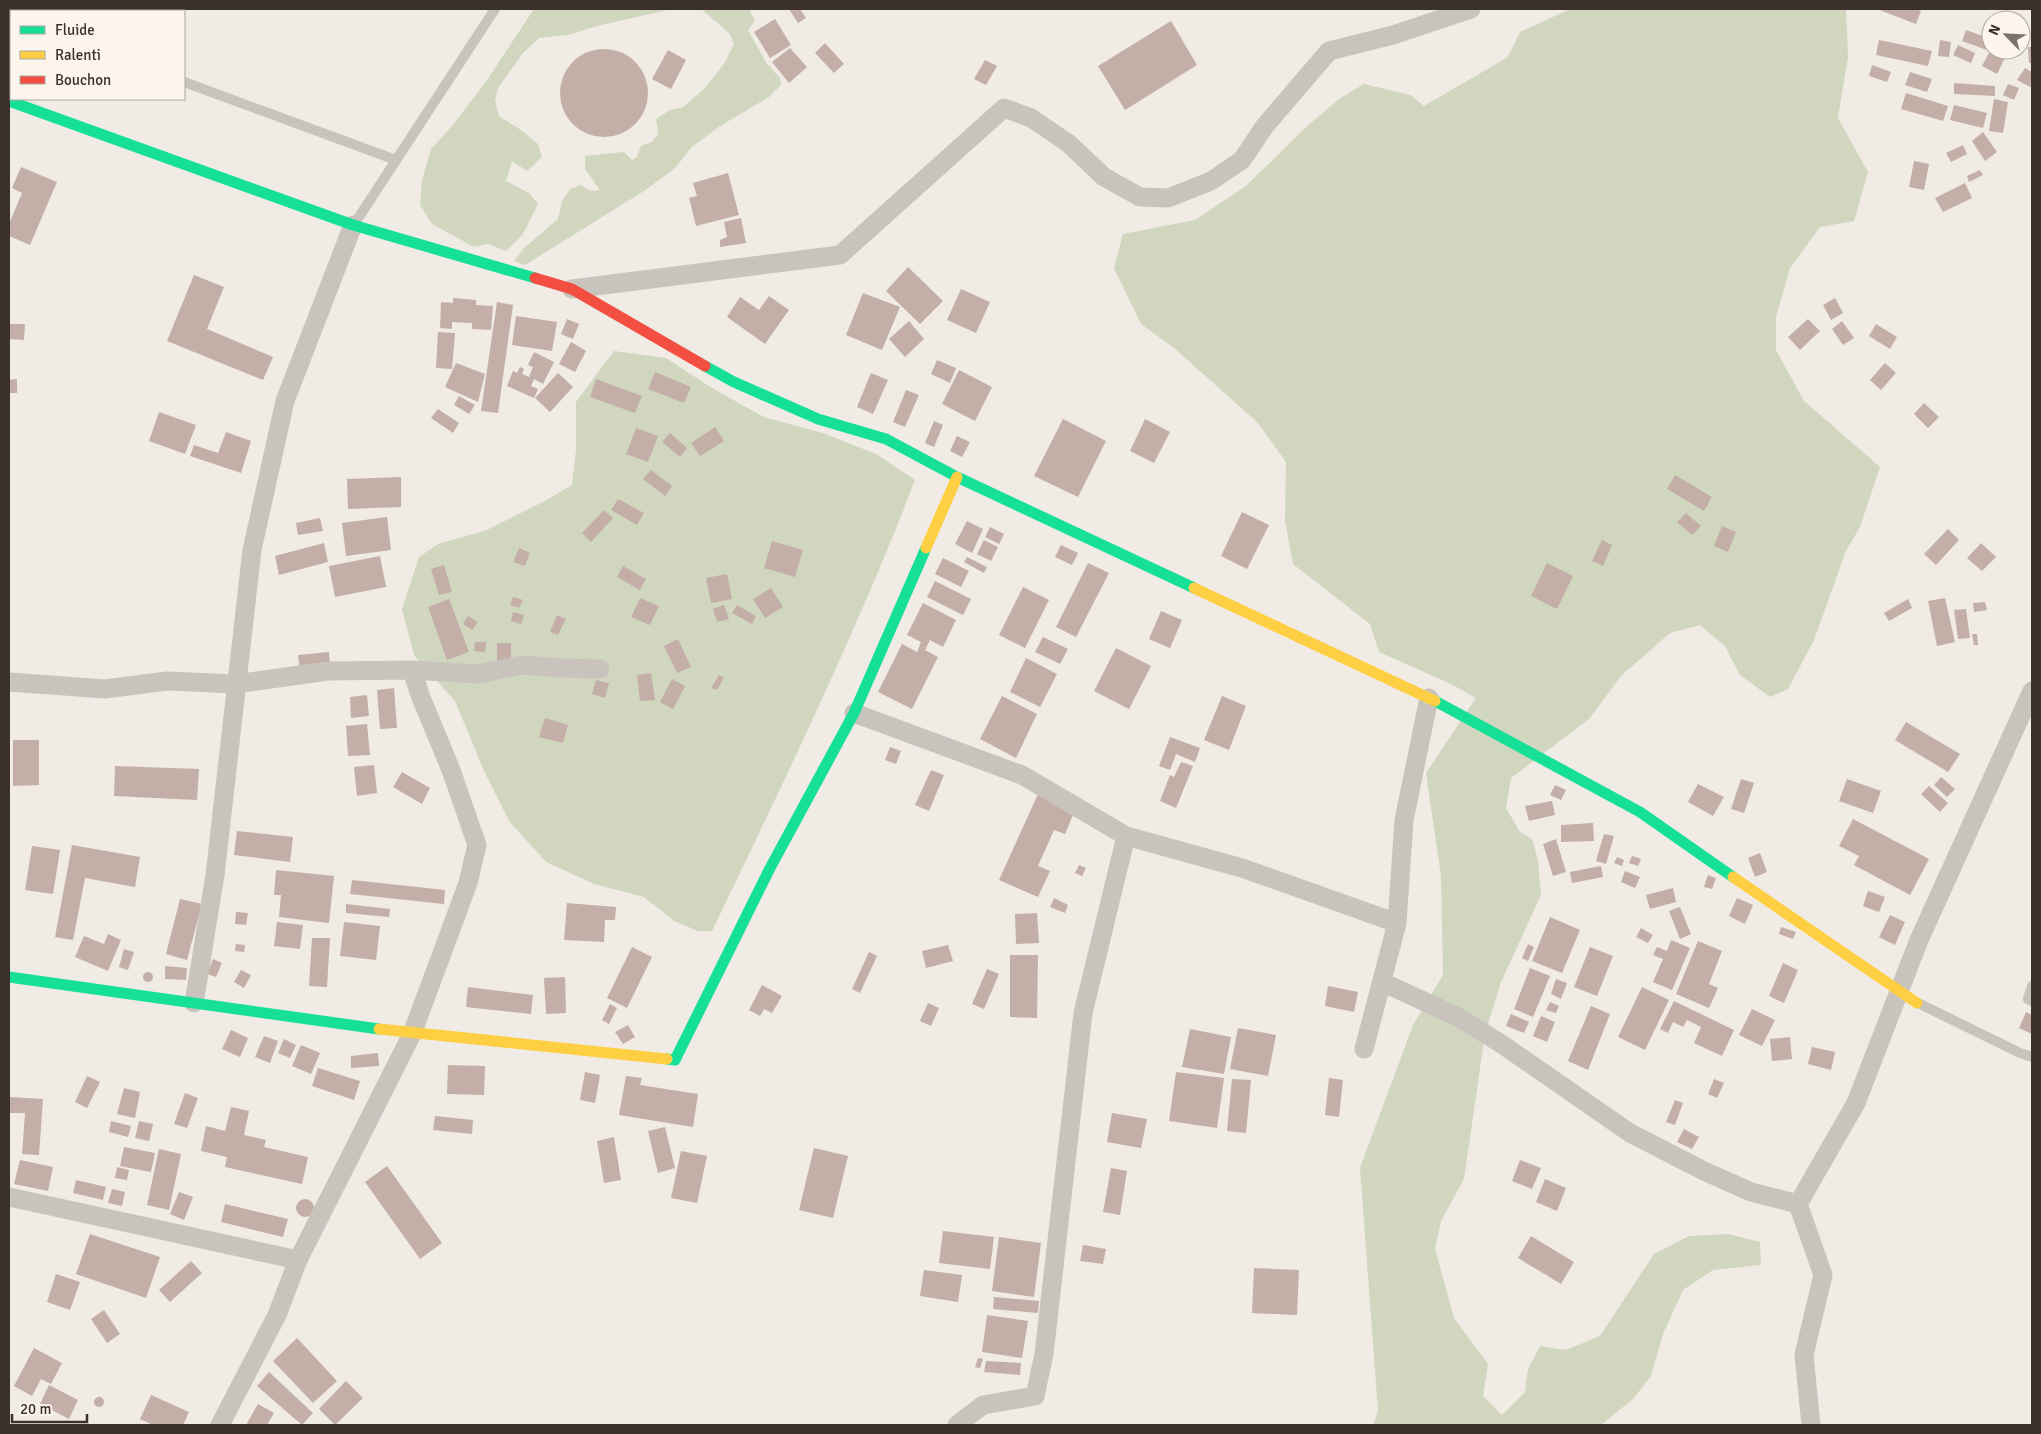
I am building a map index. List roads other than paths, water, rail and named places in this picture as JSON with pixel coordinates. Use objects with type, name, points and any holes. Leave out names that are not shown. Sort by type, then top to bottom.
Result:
[{"type":"street","points":[[572,289],[840,255],[1004,108],[1031,118],[1068,143],[1104,178],[1140,197],[1168,198],[1211,181],[1242,160],[1264,127],[1329,51],[1393,35],[1471,9]]},
{"type":"street","points":[[9,101],[353,225],[572,289],[734,382],[818,419],[886,439],[957,478],[1429,698],[1640,812],[1899,992],[1918,1002]]},
{"type":"street","points":[[194,1004],[215,875],[235,684],[252,550],[285,401],[353,225]]},
{"type":"street","points":[[9,977],[412,1034],[676,1060],[769,870],[854,713],[957,478]]},
{"type":"street","points":[[9,682],[105,689],[167,681],[235,684],[328,671],[412,670],[477,674],[522,665],[600,669]]},
{"type":"street","points":[[220,1425],[277,1315],[298,1260],[412,1034],[468,883],[477,845],[452,770],[420,695],[412,670]]},
{"type":"street","points":[[1811,1425],[1804,1355],[1823,1275],[1798,1204],[1856,1103],[1920,940],[2032,691]]},
{"type":"street","points":[[1364,1049],[1397,923],[1404,820],[1429,698]]},
{"type":"street","points":[[854,713],[1022,775],[1126,836],[1242,868],[1397,923]]},
{"type":"street","points":[[957,1425],[983,1405],[1035,1396],[1044,1354],[1084,1012],[1126,836]]},
{"type":"street","points":[[1382,982],[1458,1017],[1503,1045],[1630,1133],[1704,1171],[1751,1192],[1798,1204]]},
{"type":"street","points":[[9,1197],[298,1260]]},
{"type":"lane","points":[[353,225],[495,9]]},
{"type":"lane","points":[[185,82],[396,160]]},
{"type":"lane","points":[[2032,986],[2028,999],[2032,1001]]},
{"type":"lane","points":[[1918,1002],[2020,1053],[2032,1057]]}]
